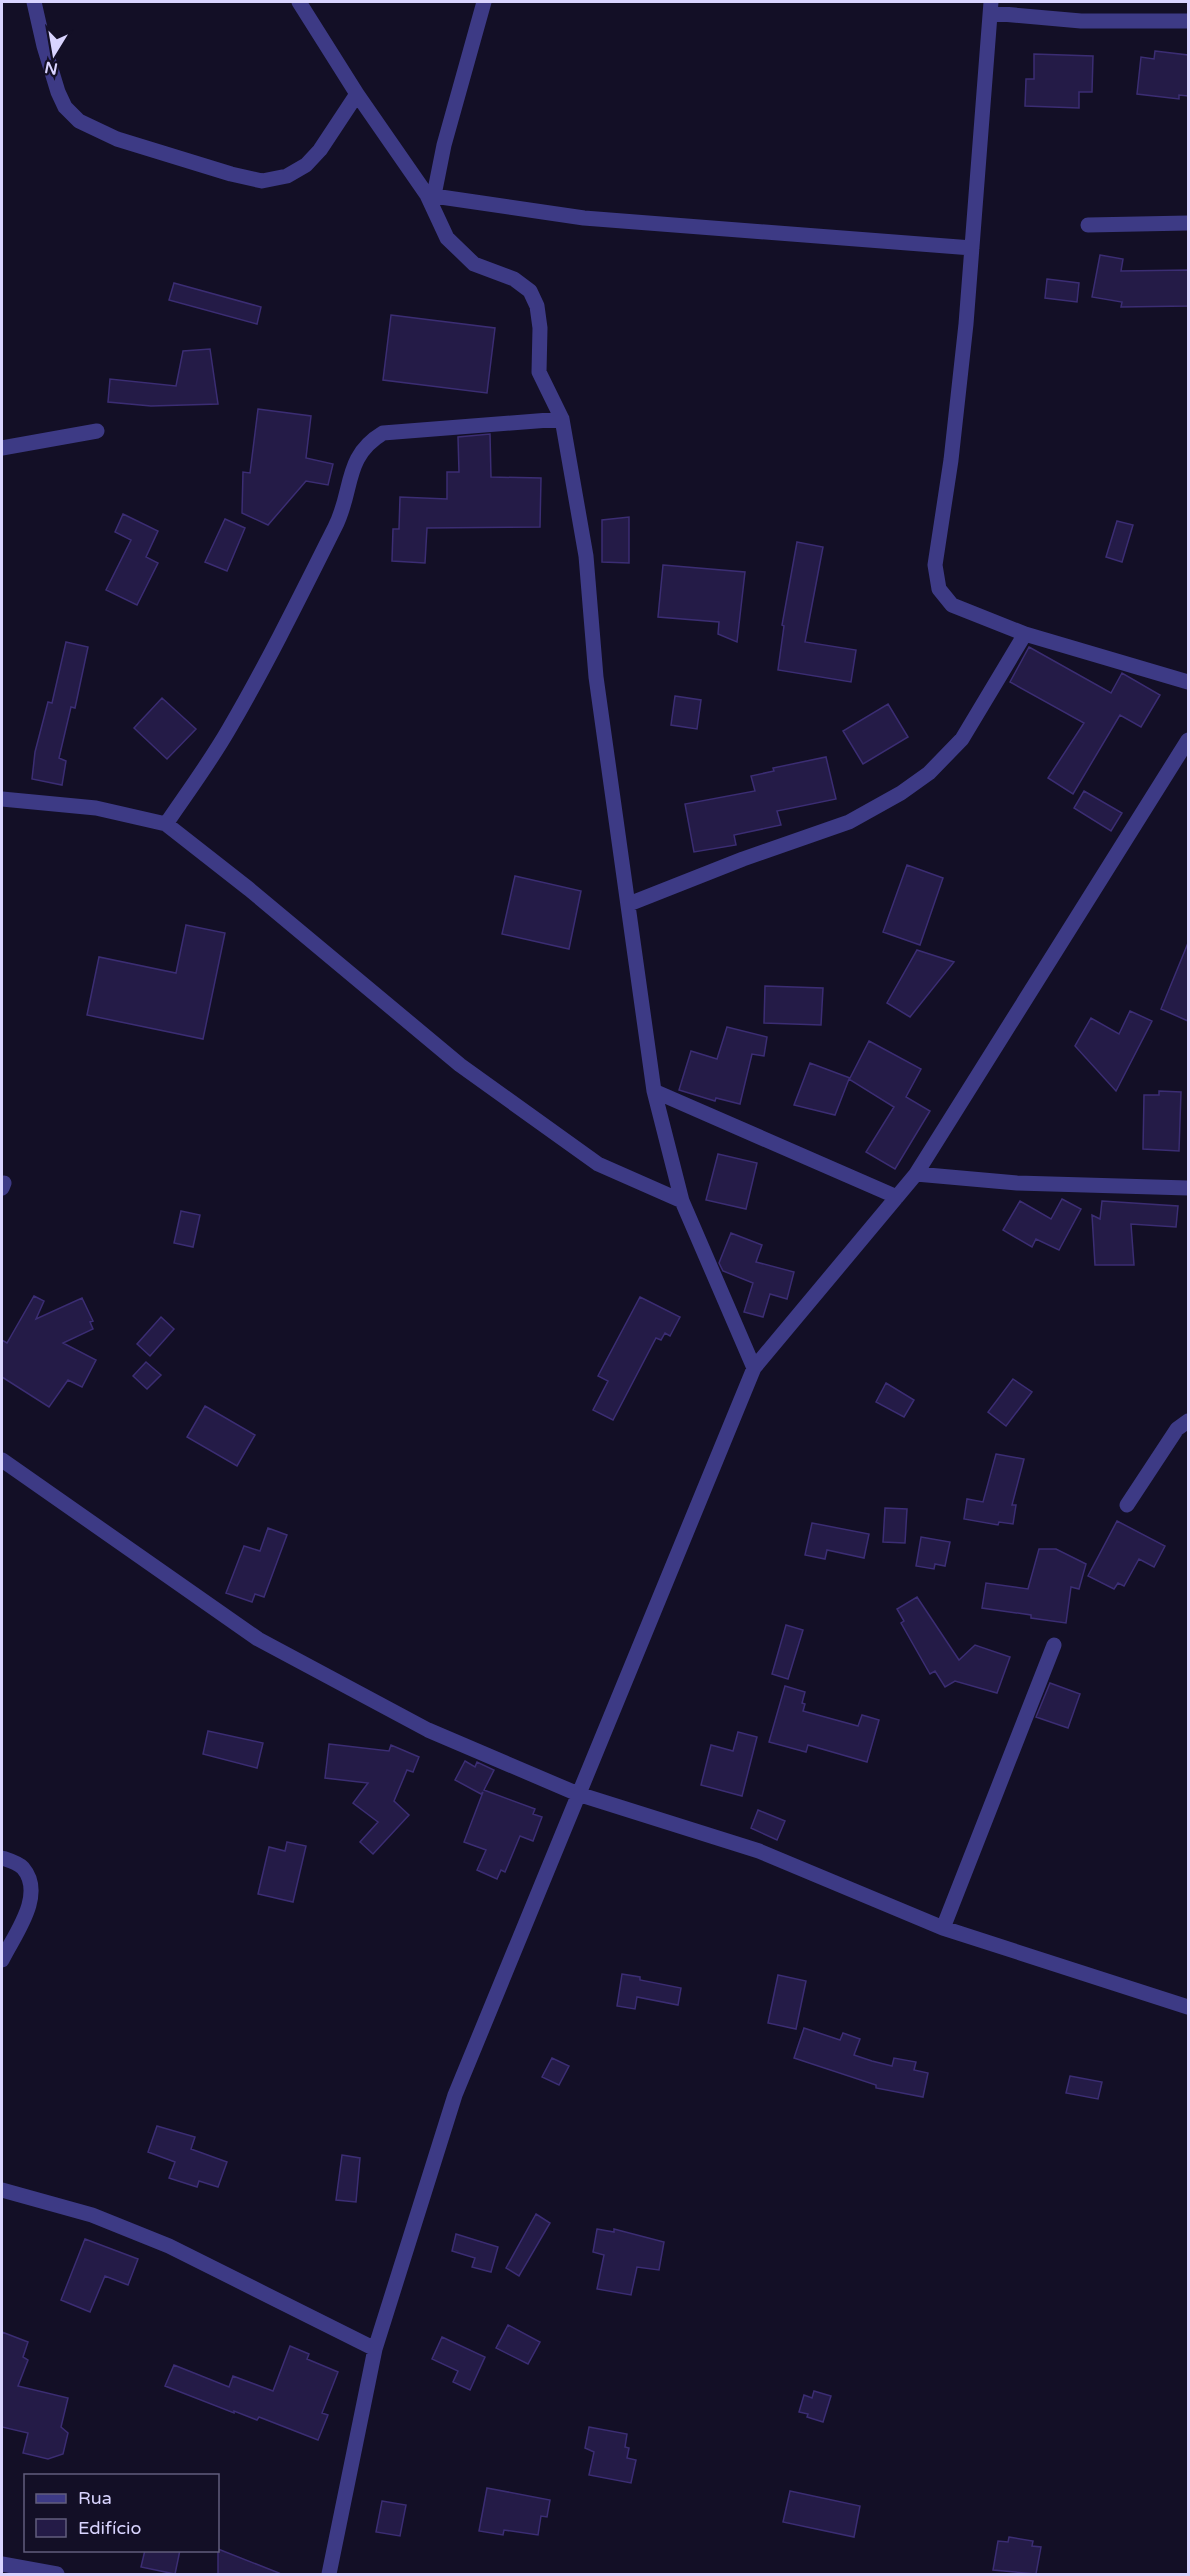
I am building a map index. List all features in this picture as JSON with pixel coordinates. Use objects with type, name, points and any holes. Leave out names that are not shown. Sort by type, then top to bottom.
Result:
[{"type":"street","points":[[34,2],[58,92],[65,107],[79,121],[117,139],[231,174],[262,181],[287,176],[306,165],[320,150],[357,94]]},
{"type":"street","points":[[299,2],[357,94],[430,195],[447,238],[474,264],[514,279],[530,291],[537,306],[540,328],[540,372],[562,419],[586,556],[596,677],[654,1091],[681,1201],[753,1368]]},
{"type":"street","points":[[430,195],[484,2]]},
{"type":"street","points":[[1188,21],[1081,21],[991,7],[954,437],[935,565],[939,589],[952,605],[1025,634],[1188,682]]},
{"type":"street","points":[[430,195],[584,218],[972,248]]},
{"type":"street","points":[[1088,225],[1188,223]]},
{"type":"street","points":[[166,824],[228,730],[295,608],[339,520],[358,454],[368,442],[383,433],[562,419]]},
{"type":"street","points":[[2,447],[98,431]]},
{"type":"street","points":[[629,903],[743,859],[849,822],[901,794],[929,773],[962,739],[1025,634]]},
{"type":"street","points":[[329,2574],[375,2349],[455,2095],[753,1368],[916,1174],[1188,740]]},
{"type":"street","points":[[2,799],[96,808],[166,824],[249,889],[460,1065],[598,1164],[681,1201]]},
{"type":"street","points":[[654,1091],[897,1197]]},
{"type":"street","points":[[916,1174],[1017,1183],[1188,1188]]},
{"type":"street","points":[[1127,1505],[1177,1429],[1188,1421]]},
{"type":"street","points":[[2,1460],[258,1639],[428,1730],[578,1794],[759,1851],[943,1928],[1188,2007]]},
{"type":"street","points":[[943,1928],[1054,1645]]},
{"type":"street","points":[[2,1858],[22,1867],[32,1886],[30,1901],[2,1960]]},
{"type":"street","points":[[2,2190],[92,2216],[169,2246],[375,2349]]},
{"type":"street","points":[[2,2564],[57,2574]]},
{"type":"building","points":[[1155,51],[1188,55],[1188,96],[1179,95],[1179,99],[1137,94],[1141,57],[1154,59]]},
{"type":"building","points":[[1034,54],[1093,56],[1092,92],[1079,92],[1079,108],[1025,106],[1026,79],[1034,79]]},
{"type":"building","points":[[1100,255],[1123,259],[1121,271],[1188,270],[1188,306],[1121,307],[1122,302],[1092,297]]},
{"type":"building","points":[[1047,279],[1079,283],[1077,302],[1045,298]]},
{"type":"building","points":[[174,283],[261,307],[257,324],[169,300]]},
{"type":"building","points":[[391,315],[495,328],[487,393],[383,380]]},
{"type":"building","points":[[210,349],[218,404],[151,406],[108,402],[110,379],[176,386],[183,351]]},
{"type":"building","points":[[258,409],[311,416],[306,458],[333,464],[328,485],[306,481],[268,525],[242,513],[243,472],[250,473]]},
{"type":"building","points":[[490,434],[491,477],[541,478],[540,527],[427,528],[425,563],[392,561],[393,529],[399,529],[400,497],[447,499],[447,472],[459,472],[458,437]]},
{"type":"building","points":[[123,514],[158,531],[146,557],[158,563],[137,605],[106,590],[131,540],[115,532]]},
{"type":"building","points":[[629,517],[629,563],[602,562],[602,520]]},
{"type":"building","points":[[225,519],[245,528],[227,571],[205,562]]},
{"type":"building","points":[[1117,521],[1133,525],[1122,562],[1106,557]]},
{"type":"building","points":[[797,542],[823,547],[805,642],[856,650],[851,682],[778,670],[784,626],[782,625]]},
{"type":"building","points":[[663,565],[745,572],[737,642],[718,634],[719,622],[658,617]]},
{"type":"building","points":[[66,642],[88,647],[75,708],[71,707],[59,758],[66,761],[62,785],[32,779],[35,752],[48,702],[52,703]]},
{"type":"building","points":[[1029,647],[1111,693],[1122,673],[1160,695],[1141,727],[1120,715],[1073,794],[1048,778],[1084,723],[1010,682]]},
{"type":"building","points":[[675,696],[701,700],[697,729],[671,725]]},
{"type":"building","points":[[162,698],[196,729],[167,759],[134,728]]},
{"type":"building","points":[[888,704],[908,737],[863,764],[843,731]]},
{"type":"building","points":[[826,757],[836,799],[777,811],[781,825],[734,835],[736,845],[694,852],[685,804],[755,791],[751,776],[774,771],[773,768]]},
{"type":"building","points":[[1084,791],[1122,813],[1111,831],[1074,808]]},
{"type":"building","points":[[907,865],[943,878],[920,945],[883,932]]},
{"type":"building","points":[[515,876],[581,891],[569,949],[502,934]]},
{"type":"building","points":[[186,925],[225,933],[203,1039],[87,1015],[99,957],[176,973]]},
{"type":"building","points":[[1188,943],[1188,1021],[1161,1009]]},
{"type":"building","points":[[917,950],[954,962],[910,1017],[887,1003]]},
{"type":"building","points":[[765,986],[823,988],[821,1025],[764,1023]]},
{"type":"building","points":[[1130,1011],[1152,1021],[1116,1091],[1075,1046],[1091,1018],[1119,1034]]},
{"type":"building","points":[[727,1027],[767,1037],[764,1056],[752,1054],[740,1104],[716,1098],[715,1101],[679,1090],[691,1051],[717,1059]]},
{"type":"building","points":[[869,1041],[921,1069],[906,1097],[930,1111],[895,1169],[866,1152],[894,1107],[849,1079],[835,1115],[794,1105],[810,1063],[850,1078]]},
{"type":"building","points":[[1159,1091],[1181,1092],[1179,1151],[1143,1149],[1144,1095],[1159,1095]]},
{"type":"building","points":[[718,1154],[757,1163],[746,1209],[706,1200]]},
{"type":"building","points":[[1062,1199],[1081,1209],[1059,1250],[1036,1239],[1032,1247],[1003,1230],[1020,1201],[1051,1219]]},
{"type":"building","points":[[1102,1201],[1178,1206],[1176,1227],[1131,1224],[1134,1265],[1095,1265],[1092,1215],[1100,1219]]},
{"type":"building","points":[[181,1211],[200,1215],[193,1247],[174,1243]]},
{"type":"building","points":[[731,1233],[762,1245],[756,1262],[794,1272],[787,1299],[770,1294],[763,1317],[744,1312],[753,1283],[723,1271],[719,1263]]},
{"type":"building","points":[[34,1296],[44,1301],[36,1319],[82,1298],[93,1321],[90,1322],[93,1329],[63,1343],[96,1360],[82,1387],[68,1380],[49,1407],[2,1377],[2,1340],[7,1343]]},
{"type":"building","points":[[640,1297],[680,1317],[670,1336],[665,1333],[661,1340],[656,1338],[613,1420],[593,1410],[608,1381],[598,1376]]},
{"type":"building","points":[[161,1317],[174,1329],[150,1356],[137,1344]]},
{"type":"building","points":[[146,1362],[161,1375],[147,1389],[133,1376]]},
{"type":"building","points":[[1013,1379],[1032,1392],[1006,1426],[988,1412]]},
{"type":"building","points":[[886,1383],[914,1400],[904,1417],[876,1402]]},
{"type":"building","points":[[205,1406],[255,1435],[237,1466],[187,1437]]},
{"type":"building","points":[[996,1454],[1024,1459],[1012,1505],[1016,1505],[1013,1524],[999,1522],[998,1525],[964,1519],[967,1499],[983,1502]]},
{"type":"building","points":[[885,1508],[907,1509],[905,1543],[883,1542]]},
{"type":"building","points":[[1117,1521],[1165,1546],[1154,1567],[1139,1559],[1124,1586],[1118,1583],[1114,1589],[1088,1576]]},
{"type":"building","points":[[812,1523],[869,1534],[864,1558],[827,1550],[825,1559],[805,1555]]},
{"type":"building","points":[[268,1528],[287,1535],[264,1597],[255,1594],[252,1602],[226,1593],[244,1546],[260,1551]]},
{"type":"building","points":[[921,1537],[950,1542],[945,1566],[935,1564],[934,1569],[916,1566]]},
{"type":"building","points":[[1039,1549],[1056,1549],[1086,1564],[1079,1589],[1071,1587],[1066,1623],[982,1608],[986,1583],[1028,1589]]},
{"type":"building","points":[[917,1597],[959,1660],[975,1645],[1010,1657],[997,1693],[955,1681],[945,1687],[935,1671],[930,1674],[901,1623],[904,1621],[897,1609]]},
{"type":"building","points":[[786,1625],[803,1630],[788,1679],[772,1674]]},
{"type":"building","points":[[1050,1683],[1080,1694],[1068,1728],[1036,1717]]},
{"type":"building","points":[[785,1686],[805,1692],[802,1703],[805,1704],[803,1711],[858,1726],[862,1715],[879,1720],[867,1762],[808,1745],[806,1752],[769,1742]]},
{"type":"building","points":[[208,1731],[263,1743],[257,1768],[203,1754]]},
{"type":"building","points":[[738,1732],[757,1737],[742,1796],[701,1785],[711,1745],[733,1751]]},
{"type":"building","points":[[329,1744],[389,1751],[391,1745],[419,1757],[413,1772],[407,1770],[394,1801],[409,1815],[373,1854],[360,1842],[378,1822],[353,1803],[368,1783],[325,1778]]},
{"type":"building","points":[[465,1761],[475,1767],[477,1762],[494,1770],[484,1790],[535,1809],[533,1814],[542,1817],[533,1841],[520,1836],[505,1872],[501,1870],[497,1879],[477,1870],[486,1850],[464,1842],[483,1792],[481,1794],[455,1780]]},
{"type":"building","points":[[758,1810],[785,1821],[777,1840],[751,1828]]},
{"type":"building","points":[[287,1842],[306,1846],[293,1902],[258,1894],[269,1847],[285,1851]]},
{"type":"building","points":[[622,1974],[681,1988],[678,2005],[637,1997],[635,2009],[617,2006]]},
{"type":"building","points":[[778,1975],[806,1981],[796,2029],[768,2023]]},
{"type":"building","points":[[804,2028],[840,2040],[843,2033],[860,2039],[854,2055],[872,2061],[892,2066],[894,2058],[916,2062],[914,2070],[928,2073],[923,2097],[876,2088],[876,2085],[794,2058]]},
{"type":"building","points":[[552,2058],[569,2066],[559,2085],[542,2077]]},
{"type":"building","points":[[1070,2076],[1102,2082],[1098,2099],[1066,2093]]},
{"type":"building","points":[[157,2126],[195,2137],[191,2149],[227,2162],[218,2187],[199,2181],[197,2187],[169,2178],[175,2162],[148,2152]]},
{"type":"building","points":[[342,2155],[360,2158],[356,2202],[336,2200]]},
{"type":"building","points":[[536,2214],[550,2223],[519,2276],[506,2268]]},
{"type":"building","points":[[597,2229],[614,2232],[614,2229],[664,2242],[659,2270],[637,2267],[631,2295],[597,2289],[604,2255],[593,2252]]},
{"type":"building","points":[[456,2234],[498,2247],[491,2272],[472,2267],[475,2258],[452,2251]]},
{"type":"building","points":[[85,2239],[138,2259],[128,2285],[105,2276],[90,2312],[61,2300]]},
{"type":"building","points":[[508,2325],[540,2342],[528,2364],[496,2348]]},
{"type":"building","points":[[2,2332],[28,2342],[23,2357],[28,2360],[18,2386],[68,2398],[61,2427],[68,2433],[63,2454],[48,2459],[23,2453],[28,2433],[2,2427]]},
{"type":"building","points":[[442,2337],[485,2357],[470,2390],[453,2382],[458,2371],[432,2359]]},
{"type":"building","points":[[290,2346],[309,2354],[307,2359],[338,2372],[322,2413],[328,2415],[318,2440],[259,2417],[257,2420],[234,2411],[234,2413],[165,2386],[174,2365],[229,2387],[233,2376],[273,2391]]},
{"type":"building","points":[[814,2391],[831,2396],[823,2422],[799,2412],[804,2395],[812,2398]]},
{"type":"building","points":[[589,2427],[627,2434],[625,2447],[629,2448],[627,2458],[636,2460],[631,2483],[589,2475],[594,2452],[585,2448]]},
{"type":"building","points":[[487,2488],[550,2500],[547,2517],[541,2516],[538,2535],[504,2530],[503,2535],[479,2531]]},
{"type":"building","points":[[790,2491],[860,2506],[854,2537],[783,2522]]},
{"type":"building","points":[[382,2501],[406,2505],[400,2536],[376,2532]]},
{"type":"building","points":[[1009,2537],[1033,2541],[1032,2546],[1041,2547],[1036,2574],[993,2570],[998,2541],[1008,2542]]},
{"type":"building","points":[[219,2549],[279,2573],[278,2574],[218,2574]]},
{"type":"building","points":[[145,2552],[180,2552],[175,2574],[141,2567]]}]
